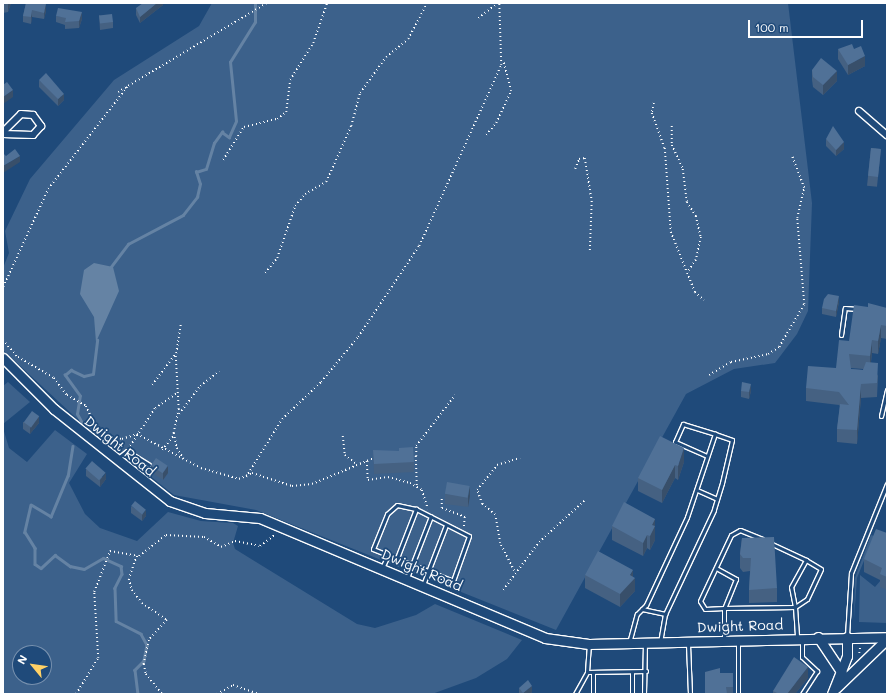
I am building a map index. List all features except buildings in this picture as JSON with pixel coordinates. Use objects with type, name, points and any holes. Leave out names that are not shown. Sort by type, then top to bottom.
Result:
[{"type":"main road","name":"Dwight Road","points":[[3,358],[41,397],[116,461],[163,497],[185,508],[211,514],[253,516],[283,527],[407,578],[540,637],[589,644],[800,639],[818,637],[887,638]]},
{"type":"main road","points":[[818,637],[842,673]]},
{"type":"main road","points":[[834,691],[842,673],[847,637]]},
{"type":"main road","points":[[834,691],[887,638]]},
{"type":"street","points":[[859,111],[887,135]]},
{"type":"street","points":[[21,114],[33,115],[41,126],[33,135],[3,133],[21,114]]},
{"type":"lane","points":[[841,335],[845,308],[866,310]]},
{"type":"lane","points":[[881,416],[887,390]]},
{"type":"lane","points":[[659,642],[665,614],[717,499],[732,440],[683,424],[675,442],[707,456]]},
{"type":"lane","points":[[629,643],[633,624],[642,609],[697,490],[715,434]]},
{"type":"lane","points":[[116,461],[124,451],[129,452],[149,466]]},
{"type":"lane","points":[[847,637],[851,573],[887,484]]},
{"type":"lane","points":[[697,490],[717,499]]},
{"type":"lane","points":[[397,505],[416,510],[462,532],[469,540],[453,581],[373,549],[387,514],[397,505]]},
{"type":"lane","points":[[397,558],[416,510]]},
{"type":"lane","points":[[407,578],[431,516]]},
{"type":"lane","points":[[423,585],[446,525]]},
{"type":"lane","points":[[745,531],[806,560],[822,571],[807,599],[795,607],[724,608],[700,606],[716,568],[734,532],[745,531]]},
{"type":"lane","points":[[382,568],[388,555]]},
{"type":"lane","points":[[802,694],[817,671],[802,658],[791,589],[806,560]]},
{"type":"lane","points":[[716,568],[736,579],[724,608],[724,641]]},
{"type":"lane","points":[[642,609],[665,614]]},
{"type":"lane","points":[[738,640],[738,694]]},
{"type":"lane","points":[[688,642],[690,694]]},
{"type":"lane","points":[[644,643],[646,671],[644,694]]},
{"type":"lane","points":[[575,694],[587,672],[589,644]]},
{"type":"lane","points":[[587,672],[646,671]]},
{"type":"lane","points":[[593,672],[593,694]]},
{"type":"lane","points":[[632,672],[632,694]]},
{"type":"path","points":[[118,92],[251,10],[267,3]]},
{"type":"path","points":[[223,160],[244,128],[277,119],[286,112],[290,80],[313,43],[327,3]]},
{"type":"path","points":[[265,273],[277,258],[295,206],[305,194],[326,182],[362,88],[386,57],[408,39],[427,3]]},
{"type":"path","points":[[478,18],[499,3]]},
{"type":"path","points":[[486,135],[496,123],[511,91],[502,60],[499,3]]},
{"type":"path","points":[[246,477],[276,428],[340,360],[414,253],[502,60]]},
{"type":"path","points":[[3,287],[48,188],[127,87]]},
{"type":"path","points":[[654,103],[653,115],[665,148],[670,229],[697,296],[704,300]]},
{"type":"path","points":[[672,126],[672,145],[682,169],[687,202],[696,216],[701,237],[696,260],[687,272]]},
{"type":"path","points":[[709,375],[731,362],[768,354],[780,347],[804,304],[797,218],[804,188],[792,156]]},
{"type":"path","points":[[575,169],[579,159],[585,158],[592,201],[590,252]]},
{"type":"path","points":[[162,450],[174,433],[178,416],[176,353],[181,325]]},
{"type":"path","points":[[3,340],[18,356],[54,378],[73,399],[84,404],[103,437],[117,439],[137,434],[162,450],[186,462],[237,479],[246,477],[252,473],[299,487],[358,465],[366,460],[378,457]]},
{"type":"path","points":[[152,385],[176,353]]},
{"type":"path","points":[[178,416],[200,386],[219,371]]},
{"type":"path","points":[[129,452],[137,434],[158,406],[178,393]]},
{"type":"path","points":[[431,516],[417,486],[416,446],[455,395]]},
{"type":"path","points":[[174,433],[177,448],[186,462]]},
{"type":"path","points":[[343,436],[345,455],[358,465]]},
{"type":"path","points":[[409,455],[416,456]]},
{"type":"path","points":[[514,571],[500,544],[495,515],[482,504],[477,490],[497,465],[520,458]]},
{"type":"path","points":[[366,460],[368,480],[395,478],[417,486]]},
{"type":"path","points":[[442,499],[442,508],[466,519],[462,532]]},
{"type":"path","points":[[503,590],[514,571],[585,500]]},
{"type":"path","points":[[162,694],[146,674],[144,664],[148,640],[167,620],[142,603],[129,585],[137,556],[166,535],[204,537],[221,547],[235,541],[260,546],[283,527]]},
{"type":"path","points":[[76,694],[98,658],[94,592],[107,556],[113,549],[137,556]]},
{"type":"path","points":[[855,653],[859,653],[860,647]]},
{"type":"path","points":[[217,694],[233,686],[259,694]]},
{"type":"shaded area","points":[[212,3],[788,3],[812,203],[808,311],[797,334],[775,363],[734,369],[686,394],[556,630],[256,510],[174,495],[73,415],[3,350],[3,268],[9,253],[5,231],[30,179],[114,80],[199,26]]},
{"type":"shaded area","points":[[94,263],[113,267],[119,291],[96,342],[94,317],[80,294],[84,270]]},
{"type":"shaded area","points":[[8,382],[30,402],[3,424],[3,386]]},
{"type":"shaded area","points":[[3,428],[9,448],[27,462],[55,430],[87,454],[69,483],[85,514],[100,528],[137,541],[168,512],[201,521],[233,523],[238,526],[233,543],[235,549],[357,624],[375,628],[416,615],[435,604],[522,640],[507,659],[476,678],[432,694],[3,694]]},
{"type":"shaded area","points":[[871,535],[874,536],[857,578],[854,619],[855,578]]},
{"type":"shaded area","points":[[860,575],[875,587],[881,580],[887,590],[887,623],[859,622]]},
{"type":"waterway","points":[[110,268],[128,244],[183,215],[197,197],[200,184],[196,172],[206,169],[214,143],[222,132],[229,137],[236,121],[230,62],[255,22],[255,3]]},
{"type":"waterway","points":[[82,423],[77,414],[80,396],[65,375],[71,370],[84,376],[93,374],[97,340]]},
{"type":"waterway","points":[[73,446],[68,476],[51,517],[31,505],[25,532],[35,548],[35,564],[41,568],[55,555],[70,566],[84,569],[103,558],[121,566],[122,574],[115,588],[116,621],[141,634],[147,645],[144,661],[135,670],[138,694]]}]
